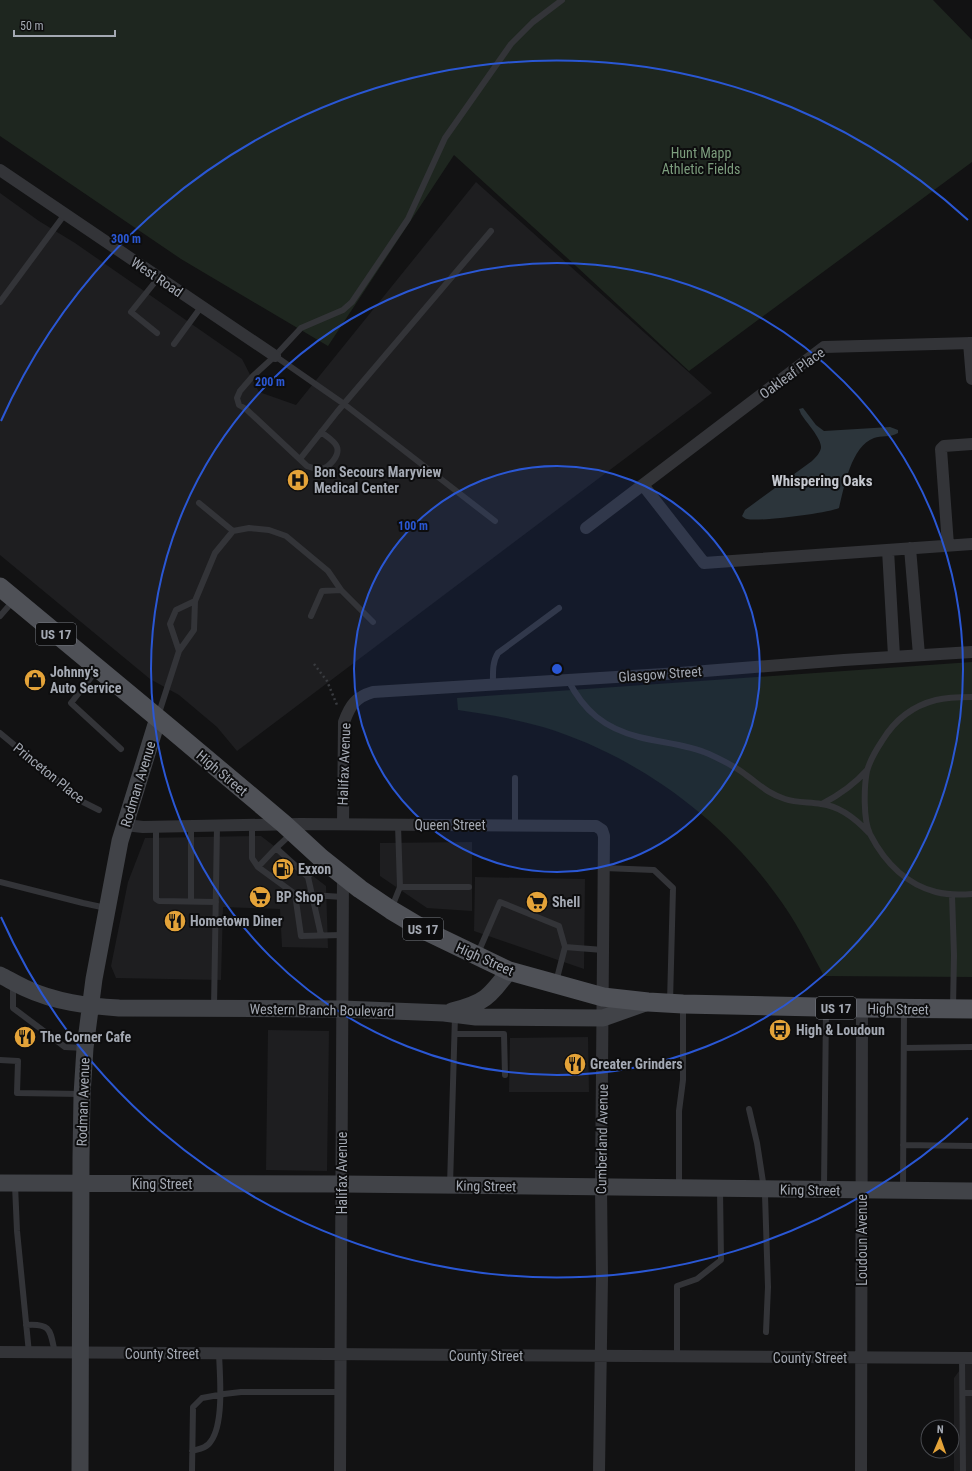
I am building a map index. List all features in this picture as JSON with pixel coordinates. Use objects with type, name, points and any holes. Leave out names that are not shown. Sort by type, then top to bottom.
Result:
[{"type":"main road","name":"High Street","points":[[0,587],[158,718],[288,828],[321,858],[360,889],[428,932],[509,971],[555,985],[603,997],[648,1002],[826,1008],[972,1009]]},
{"type":"street","name":"West Road","points":[[0,170],[275,356]]},
{"type":"street","name":"Oakleaf Place","points":[[586,528],[824,347],[971,343],[972,379]]},
{"type":"street","points":[[948,545],[941,449],[944,446],[972,444]]},
{"type":"street","points":[[643,484],[704,563],[972,544]]},
{"type":"street","points":[[910,548],[919,655]]},
{"type":"street","points":[[888,550],[894,656]]},
{"type":"street","name":"Glasgow Street","points":[[352,706],[363,695],[373,692],[568,680],[894,656],[972,652]]},
{"type":"street","name":"Halifax Avenue","points":[[343,824],[344,722],[348,711],[352,706]]},
{"type":"street","name":"Rodman Avenue","points":[[80,1471],[82,1094],[85,1048],[94,979],[120,842],[158,718]]},
{"type":"street","name":"Queen Street","points":[[125,825],[144,827],[252,825],[288,828],[343,824],[556,826]]},
{"type":"street","name":"Cumberland Avenue","points":[[556,826],[596,826],[602,830],[604,836],[599,1471]]},
{"type":"street","name":"Halifax Avenue","points":[[340,1471],[343,875]]},
{"type":"street","points":[[450,1014],[471,1007],[482,1001],[492,993],[509,971]]},
{"type":"street","name":"Western Branch Boulevard","points":[[6,978],[39,994],[65,1002],[91,1006],[119,1008],[342,1009],[450,1014],[476,1017],[504,1026],[603,1018],[648,1002]]},
{"type":"street","name":"Loudoun Avenue","points":[[861,1471],[862,1008]]},
{"type":"street","name":"King Street","points":[[7,1183],[342,1184],[972,1191]]},
{"type":"street","name":"County Street","points":[[0,1352],[967,1358]]},
{"type":"lane","points":[[321,432],[334,443],[338,452],[330,464],[323,469],[314,470],[307,466],[246,409],[239,405],[237,398],[240,391],[252,376],[275,356],[301,328],[342,310],[352,302],[408,219],[445,138],[511,44],[533,22],[562,0]]},
{"type":"lane","points":[[0,302],[65,214]]},
{"type":"lane","points":[[300,459],[344,404],[491,231]]},
{"type":"lane","points":[[157,333],[131,312],[159,277]]},
{"type":"lane","points":[[174,344],[201,307]]},
{"type":"lane","points":[[275,356],[344,404],[494,522]]},
{"type":"lane","points":[[199,503],[233,531]]},
{"type":"lane","points":[[158,718],[179,651],[194,630],[195,601],[215,553],[233,531],[249,528],[269,530],[286,536],[328,571],[341,590],[373,622]]},
{"type":"lane","points":[[311,616],[322,591],[341,590]]},
{"type":"lane","points":[[0,616],[14,599]]},
{"type":"lane","points":[[179,651],[170,624],[176,610],[195,601]]},
{"type":"lane","points":[[493,685],[494,666],[498,653],[559,608]]},
{"type":"lane","points":[[98,668],[71,703],[121,749]]},
{"type":"lane","points":[[568,680],[576,696],[588,710],[601,721],[638,737],[684,745],[708,753],[730,764],[747,775],[759,786],[774,795],[786,799],[822,804],[840,810],[857,820],[869,833],[893,868],[907,879],[919,886],[936,892],[952,895],[972,894]]},
{"type":"lane","points":[[869,833],[864,799],[865,784],[868,769],[876,750],[883,739],[900,718],[915,708],[935,700],[952,697],[972,697]]},
{"type":"lane","name":"Princeton Place","points":[[0,733],[83,802],[99,810]]},
{"type":"lane","points":[[822,804],[852,785],[868,769]]},
{"type":"lane","points":[[515,778],[515,825]]},
{"type":"lane","points":[[252,825],[252,858],[258,867],[295,894],[343,897]]},
{"type":"lane","points":[[391,910],[400,887],[398,825]]},
{"type":"lane","points":[[191,826],[191,901]]},
{"type":"lane","points":[[214,1008],[217,826]]},
{"type":"lane","points":[[156,827],[156,899],[159,901],[216,902]]},
{"type":"lane","points":[[258,867],[276,848],[288,828]]},
{"type":"lane","points":[[276,848],[308,877],[321,935]]},
{"type":"lane","points":[[308,877],[321,858]]},
{"type":"lane","points":[[604,868],[654,870],[673,888],[677,1004],[683,1080],[679,1111],[679,1188]]},
{"type":"lane","points":[[0,882],[82,904],[108,908]]},
{"type":"lane","points":[[400,887],[469,887]]},
{"type":"lane","points":[[295,894],[301,936],[342,935]]},
{"type":"lane","points":[[952,895],[954,955],[953,1009]]},
{"type":"lane","points":[[477,956],[500,902],[559,926],[565,947],[555,985]]},
{"type":"lane","points":[[565,947],[603,950]]},
{"type":"lane","points":[[6,978],[13,1008],[65,1047],[85,1048]]},
{"type":"lane","points":[[824,1190],[826,1008]]},
{"type":"lane","points":[[903,1191],[904,1009]]},
{"type":"lane","points":[[450,1014],[455,1034],[450,1186]]},
{"type":"lane","points":[[455,1034],[504,1026],[504,1076]]},
{"type":"lane","points":[[904,1048],[972,1047]]},
{"type":"lane","points":[[0,1060],[18,1060],[17,1093],[82,1094]]},
{"type":"lane","points":[[750,1109],[764,1189],[768,1287],[766,1332]]},
{"type":"lane","points":[[903,1145],[972,1146]]},
{"type":"lane","points":[[7,1183],[17,1231],[29,1353]]},
{"type":"lane","points":[[677,1357],[677,1286],[697,1279],[721,1260],[720,1189]]},
{"type":"lane","points":[[26,1325],[43,1325],[46,1327],[52,1338],[55,1353]]},
{"type":"lane","points":[[192,1451],[202,1449],[211,1443],[216,1432],[219,1418],[220,1354]]},
{"type":"lane","points":[[963,1471],[963,1392],[967,1358]]},
{"type":"lane","points":[[192,1471],[193,1407],[202,1398],[220,1394],[241,1392],[340,1392]]},
{"type":"lane","points":[[963,1392],[972,1393]]},
{"type":"path","points":[[314,664],[327,681],[344,722]]},
{"type":"shaded area","name":"Bon Secours Maryview Medical Center","points":[[476,182],[712,393],[237,751],[217,727],[179,695],[150,679],[0,555],[0,193],[242,359],[259,392],[296,405]]},
{"type":"shaded area","points":[[803,408],[816,425],[824,431],[890,427],[898,430],[898,433],[874,438],[866,442],[854,458],[846,479],[839,508],[778,518],[754,520],[745,518],[742,516],[745,510],[812,461],[820,452],[821,444],[799,409]]},
{"type":"shaded area","points":[[261,836],[326,886],[328,948],[282,947],[280,909],[223,907],[221,980],[116,978],[111,966],[128,882],[145,838]]},
{"type":"shaded area","points":[[472,842],[472,911],[427,908],[380,876],[380,843]]},
{"type":"shaded area","points":[[475,877],[585,879],[584,969],[474,931]]},
{"type":"shaded area","points":[[268,1030],[329,1031],[327,1171],[266,1170]]},
{"type":"shaded area","points":[[588,1037],[589,1092],[509,1092],[510,1038]]},
{"type":"shaded area","points":[[972,1353],[972,1471],[954,1471],[954,1459],[960,1459],[960,1419],[954,1419],[954,1378]]},
{"type":"green space","name":"Hunt Mapp Athletic Fields","points":[[0,0],[933,0],[972,40],[972,162],[689,371],[454,155],[328,346],[181,259],[0,136]]},
{"type":"green space","points":[[972,662],[972,977],[824,976],[789,913],[753,865],[701,814],[672,792],[642,772],[610,754],[577,739],[543,727],[490,715],[458,710],[457,698]]},
{"type":"place","name":"Bon Secours Maryview Medical Center","points":[[298,480]]},
{"type":"place","name":"Johnny's Auto Service","points":[[35,680]]},
{"type":"place","name":"Exxon","points":[[283,869]]},
{"type":"place","name":"BP Shop","points":[[260,897]]},
{"type":"place","name":"Shell","points":[[537,902]]},
{"type":"place","name":"Hometown Diner","points":[[175,921]]},
{"type":"place","name":"High & Loudoun","points":[[780,1030]]},
{"type":"place","name":"The Corner Cafe","points":[[25,1037]]},
{"type":"place","name":"Greater Grinders","points":[[575,1064]]},
{"type":"district","name":"Whispering Oaks","points":[[822,481]]}]
